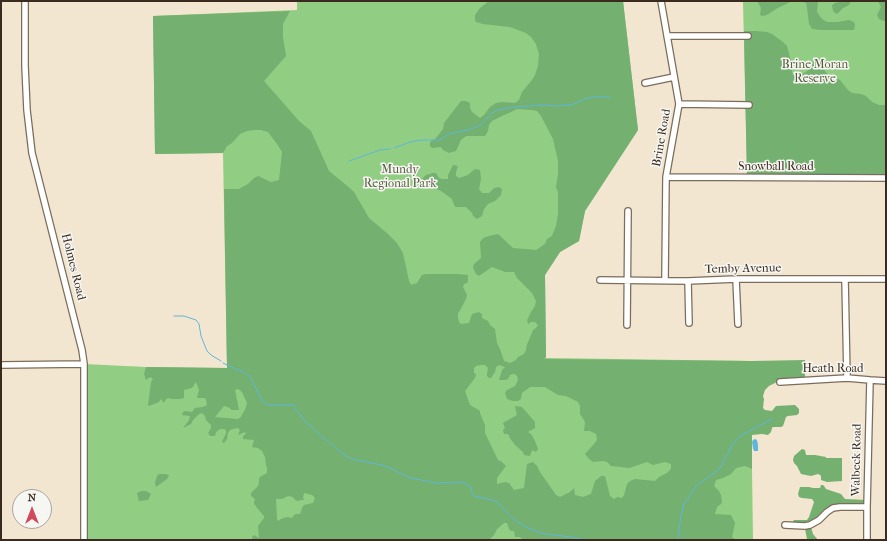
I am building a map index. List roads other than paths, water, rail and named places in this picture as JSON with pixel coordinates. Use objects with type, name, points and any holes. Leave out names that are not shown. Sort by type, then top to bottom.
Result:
[{"type":"street","name":"Holmes Road","points":[[25,1],[26,110],[32,153],[82,350],[84,364],[84,540]]},
{"type":"street","name":"Brine Road","points":[[661,1],[679,104],[666,177],[665,280]]},
{"type":"street","points":[[667,36],[748,36]]},
{"type":"street","points":[[645,84],[674,77]]},
{"type":"street","points":[[679,104],[749,105]]},
{"type":"street","name":"Snowball Road","points":[[666,177],[886,178]]},
{"type":"street","points":[[627,325],[628,212]]},
{"type":"street","points":[[736,279],[738,324]]},
{"type":"street","name":"Temby Avenue","points":[[600,280],[688,281],[736,279],[886,279]]},
{"type":"street","points":[[845,279],[847,378]]},
{"type":"street","points":[[688,281],[689,323]]},
{"type":"street","points":[[1,365],[84,364]]},
{"type":"street","name":"Heath Road","points":[[780,382],[847,378],[886,381]]},
{"type":"street","name":"Walbeck Road","points":[[867,540],[866,507],[870,380]]},
{"type":"street","points":[[786,525],[810,525],[819,520],[826,512],[833,508],[866,507]]},
{"type":"water","points":[[755,439],[757,440],[758,451],[754,451],[753,448],[752,442]]},
{"type":"waterway","points":[[394,148],[410,142],[421,140],[438,140],[449,134],[468,130],[481,125],[492,113],[498,110],[514,107],[570,105],[593,97],[610,97]]},
{"type":"waterway","points":[[349,161],[380,150],[390,149]]},
{"type":"waterway","points":[[174,316],[184,316],[196,320],[199,324],[201,336],[207,351],[221,361]]},
{"type":"waterway","points":[[223,363],[244,372],[249,376],[262,401],[268,405],[294,405],[296,410],[306,422],[332,445]]},
{"type":"waterway","points":[[677,540],[684,504],[697,485],[717,471],[722,465],[731,446],[740,436],[772,419]]},
{"type":"waterway","points":[[333,446],[352,459],[382,465],[411,478],[437,483],[463,482],[471,488],[474,496],[497,502],[512,518],[524,526],[546,534],[586,540]]},
{"type":"park label","name":"Brine Moran Reserve","points":[[815,72]]},
{"type":"park label","name":"Mundy Regional Park","points":[[400,177]]}]
